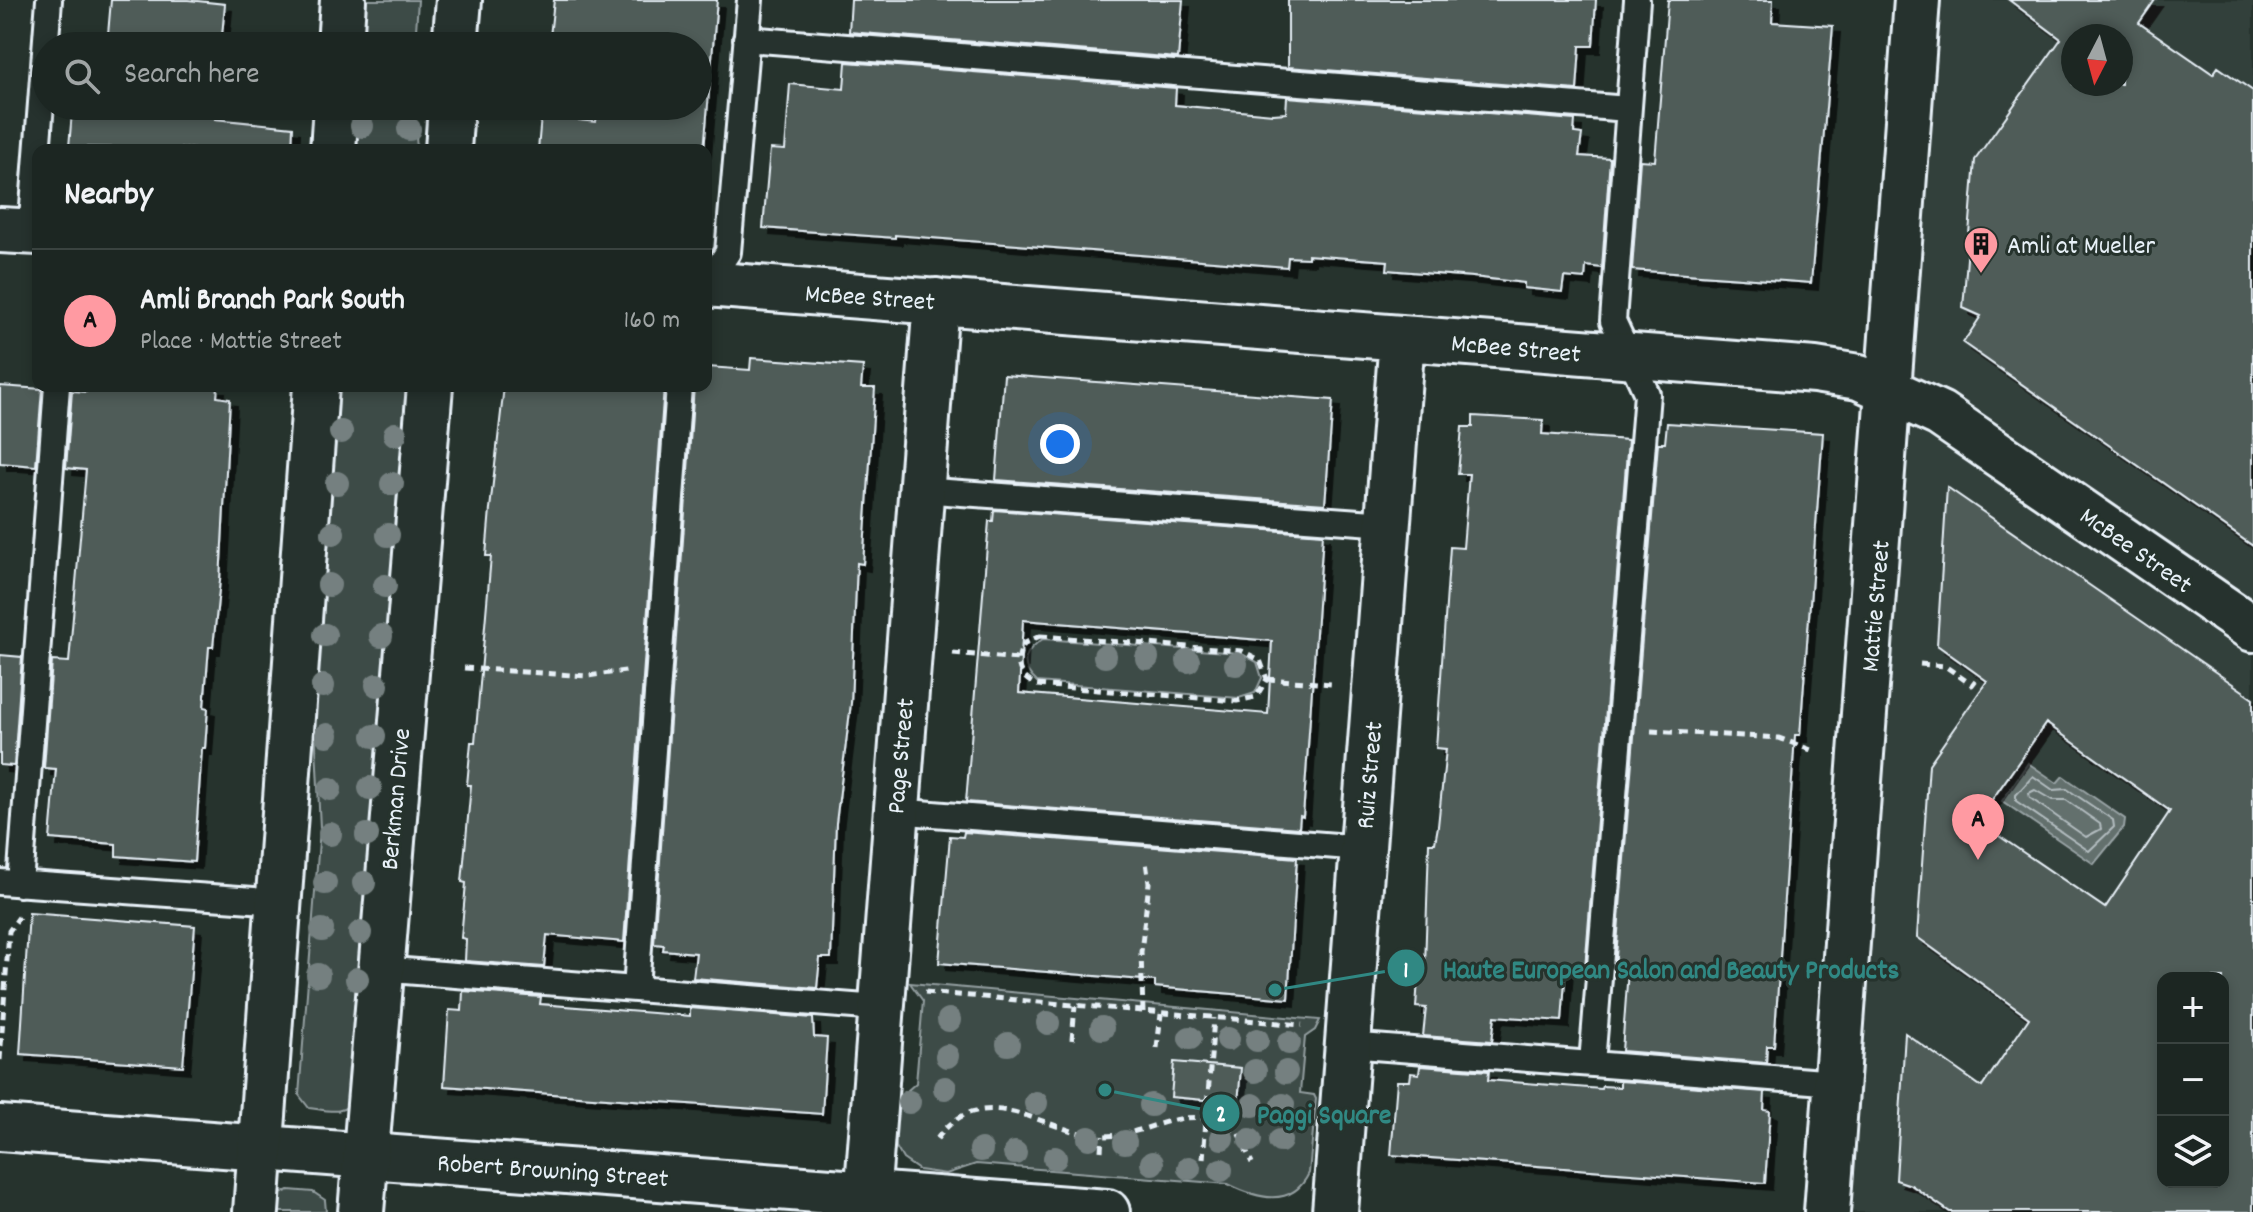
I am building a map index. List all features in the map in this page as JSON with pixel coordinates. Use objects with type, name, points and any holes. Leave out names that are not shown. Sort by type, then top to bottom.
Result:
[{"type":"street","points":[[341,32],[343,0]]},
{"type":"street","points":[[456,32],[459,0]]},
{"type":"street","name":"Mattie Street","points":[[1827,1212],[1917,0]]},
{"type":"street","points":[[333,144],[335,120]]},
{"type":"street","points":[[448,144],[450,120]]},
{"type":"street","name":"McBee Street","points":[[712,285],[1815,370],[1859,377],[1956,425],[2253,629]]},
{"type":"street","name":"Page Street","points":[[867,1203],[879,1008],[936,301]]},
{"type":"street","name":"Ruiz Street","points":[[1335,1212],[1402,338]]},
{"type":"street","points":[[256,1212],[281,902],[316,392]]},
{"type":"street","name":"Berkman Drive","points":[[361,1212],[429,392]]},
{"type":"street","name":"Robert Browning Street","points":[[0,1128],[365,1154],[867,1203],[1107,1212]]},
{"type":"lane","points":[[45,32],[49,0]]},
{"type":"lane","points":[[712,276],[728,252],[750,0]]},
{"type":"lane","points":[[1592,1063],[1647,394],[1613,321],[1637,0]]},
{"type":"lane","points":[[746,39],[1628,109]]},
{"type":"lane","points":[[33,144],[35,120]]},
{"type":"lane","points":[[23,231],[32,151]]},
{"type":"lane","points":[[56,392],[10,883],[281,902]]},
{"type":"lane","points":[[636,989],[679,392]]},
{"type":"lane","points":[[920,490],[1387,524]]},
{"type":"lane","points":[[895,811],[1362,848]]},
{"type":"lane","points":[[379,969],[879,1008]]},
{"type":"lane","points":[[1348,1045],[1836,1083]]},
{"type":"path","points":[[1040,636],[1242,651],[1260,660],[1267,679],[1256,697],[1237,701],[1036,685],[1022,675],[1018,659],[1025,643],[1040,636]]},
{"type":"path","points":[[953,653],[1018,659]]},
{"type":"path","points":[[1920,664],[1945,666],[1972,685],[1979,676]]},
{"type":"path","points":[[464,668],[587,676],[659,671]]},
{"type":"path","points":[[1267,679],[1331,684]]},
{"type":"path","points":[[1619,728],[1779,738],[1811,750]]},
{"type":"path","points":[[1140,830],[1149,883],[1141,952],[1143,1012]]},
{"type":"path","points":[[0,1060],[9,931],[19,917],[10,883]]},
{"type":"path","points":[[924,992],[1302,1025]]},
{"type":"path","points":[[1072,1040],[1075,1006]]},
{"type":"path","points":[[1157,1048],[1161,1014]]},
{"type":"path","points":[[1203,1159],[1214,1018]]},
{"type":"path","points":[[937,1139],[957,1119],[976,1111],[1016,1112],[1058,1128],[1102,1136],[1206,1116],[1238,1132],[1252,1163]]},
{"type":"path","points":[[1101,1151],[1102,1136]]},
{"type":"shaded area","points":[[363,0],[418,0],[416,32],[360,32]]},
{"type":"shaded area","points":[[1917,0],[2253,0],[2253,1212],[1826,1212]]},
{"type":"shaded area","points":[[354,120],[415,120],[417,144],[352,144]]},
{"type":"shaded area","points":[[334,392],[408,392],[354,1098],[346,1108],[335,1111],[309,1108],[299,1095],[320,828],[313,684]]},
{"type":"shaded area","points":[[1043,639],[1240,653],[1257,662],[1262,678],[1255,693],[1239,698],[1037,682],[1028,670],[1026,659],[1031,649]]},
{"type":"shaded area","points":[[910,983],[1320,1020],[1315,1030],[1305,1037],[1300,1093],[1314,1095],[1316,1099],[1309,1173],[1293,1192],[1273,1197],[1250,1193],[1228,1184],[976,1164],[946,1174],[919,1170],[903,1159],[896,1147],[895,1131],[900,1097],[916,1083],[923,1001]]},
{"type":"shaded area","points":[[289,1190],[313,1192],[325,1200],[326,1212],[271,1212],[276,1196]]},
{"type":"water","points":[[2028,763],[2057,783],[2063,776],[2125,819],[2124,827],[2094,864],[2002,801]]},
{"type":"building","points":[[111,0],[188,0],[225,4],[222,32],[108,32]]},
{"type":"building","points":[[554,0],[717,0],[712,58],[712,32],[551,32]]},
{"type":"building","points":[[851,0],[1183,0],[1178,58],[849,32]]},
{"type":"building","points":[[1288,0],[1596,0],[1593,46],[1580,46],[1577,90],[1288,67]]},
{"type":"building","points":[[1668,0],[1773,0],[1772,22],[1833,26],[1811,283],[1632,270],[1640,160],[1655,161]]},
{"type":"building","points":[[2009,0],[2155,0],[2139,23],[2213,74],[2218,67],[2253,91],[2253,546],[1963,343],[1981,316],[1963,308],[1975,160],[2061,39]]},
{"type":"building","points":[[846,62],[1176,88],[1175,105],[1273,114],[1286,113],[1287,97],[1575,120],[1574,133],[1582,134],[1579,156],[1610,158],[1602,268],[1586,266],[1585,279],[1564,277],[1562,292],[1524,288],[1524,283],[1387,270],[1388,261],[1308,255],[1308,258],[1288,257],[1287,267],[895,235],[895,238],[763,228],[770,149],[785,150],[790,84],[844,89]]},
{"type":"building","points":[[71,120],[225,120],[293,127],[292,144],[69,144]]},
{"type":"building","points":[[541,120],[707,120],[705,144],[539,144]]},
{"type":"building","points":[[751,358],[863,366],[861,388],[875,388],[863,564],[857,563],[851,703],[836,823],[831,958],[820,958],[817,988],[693,978],[696,953],[663,950],[664,945],[654,944],[694,392],[712,392],[712,367],[750,370]]},
{"type":"building","points":[[1004,375],[1333,400],[1325,504],[996,480]]},
{"type":"building","points":[[0,386],[42,392],[36,466],[0,463]]},
{"type":"building","points":[[72,392],[217,392],[217,397],[230,399],[220,580],[213,647],[209,647],[204,707],[208,708],[194,862],[116,856],[116,844],[50,839],[56,769],[44,768],[52,661],[69,662],[86,470],[66,468]]},
{"type":"building","points":[[503,392],[664,392],[624,942],[547,935],[544,967],[465,961],[466,939],[461,938],[466,883],[462,882],[471,785],[467,785],[471,742],[475,742],[491,556],[486,556]]},
{"type":"building","points":[[1473,416],[1543,420],[1542,434],[1628,440],[1585,968],[1566,966],[1562,1021],[1495,1016],[1492,1041],[1423,1036],[1426,1008],[1416,1007],[1419,966],[1425,966],[1429,843],[1435,843],[1446,749],[1436,748],[1450,547],[1463,548],[1469,474],[1458,474],[1462,427],[1473,427]]},
{"type":"building","points":[[1667,423],[1823,433],[1800,735],[1795,735],[1774,1046],[1767,1046],[1766,1063],[1622,1051],[1628,970],[1615,969],[1658,443],[1665,443]]},
{"type":"building","points":[[1947,487],[2253,698],[2253,1212],[1950,1212],[1911,1185],[1896,1180],[1905,1033],[1982,1087],[2029,1018],[1917,937],[1929,764],[1987,681],[1937,645]],"holes":[[[2046,723],[2170,811],[2105,908],[1977,821]]]},
{"type":"building","points":[[994,510],[1323,534],[1303,817],[1300,816],[1299,828],[966,802],[989,521],[993,521]],"holes":[[[1023,620],[1272,641],[1268,714],[1019,693]]]},
{"type":"building","points":[[0,655],[22,657],[14,766],[0,765]]},
{"type":"building","points":[[964,832],[1297,858],[1288,999],[1155,987],[1155,981],[939,963],[950,836],[963,837]]},
{"type":"building","points":[[29,913],[195,926],[183,1066],[20,1054]]},
{"type":"building","points":[[463,991],[541,997],[540,1004],[690,1016],[690,1008],[813,1018],[814,1037],[827,1038],[822,1114],[444,1086],[449,1010],[462,1011]]},
{"type":"building","points":[[1174,1062],[1241,1068],[1238,1103],[1171,1097]]},
{"type":"building","points":[[1420,1066],[1489,1071],[1488,1080],[1601,1089],[1602,1086],[1620,1087],[1620,1081],[1765,1092],[1764,1110],[1770,1111],[1765,1183],[1391,1155],[1397,1081],[1410,1081],[1411,1073],[1419,1074]]},
{"type":"place","name":"Amli at Mueller","points":[[1981,275]]},
{"type":"place","name":"Amli Branch Park South","points":[[1978,860]]},
{"type":"place","name":"Haute European Salon and Beauty Products","points":[[1275,990]]},
{"type":"place","name":"Paggi Square","points":[[1105,1090]]}]
